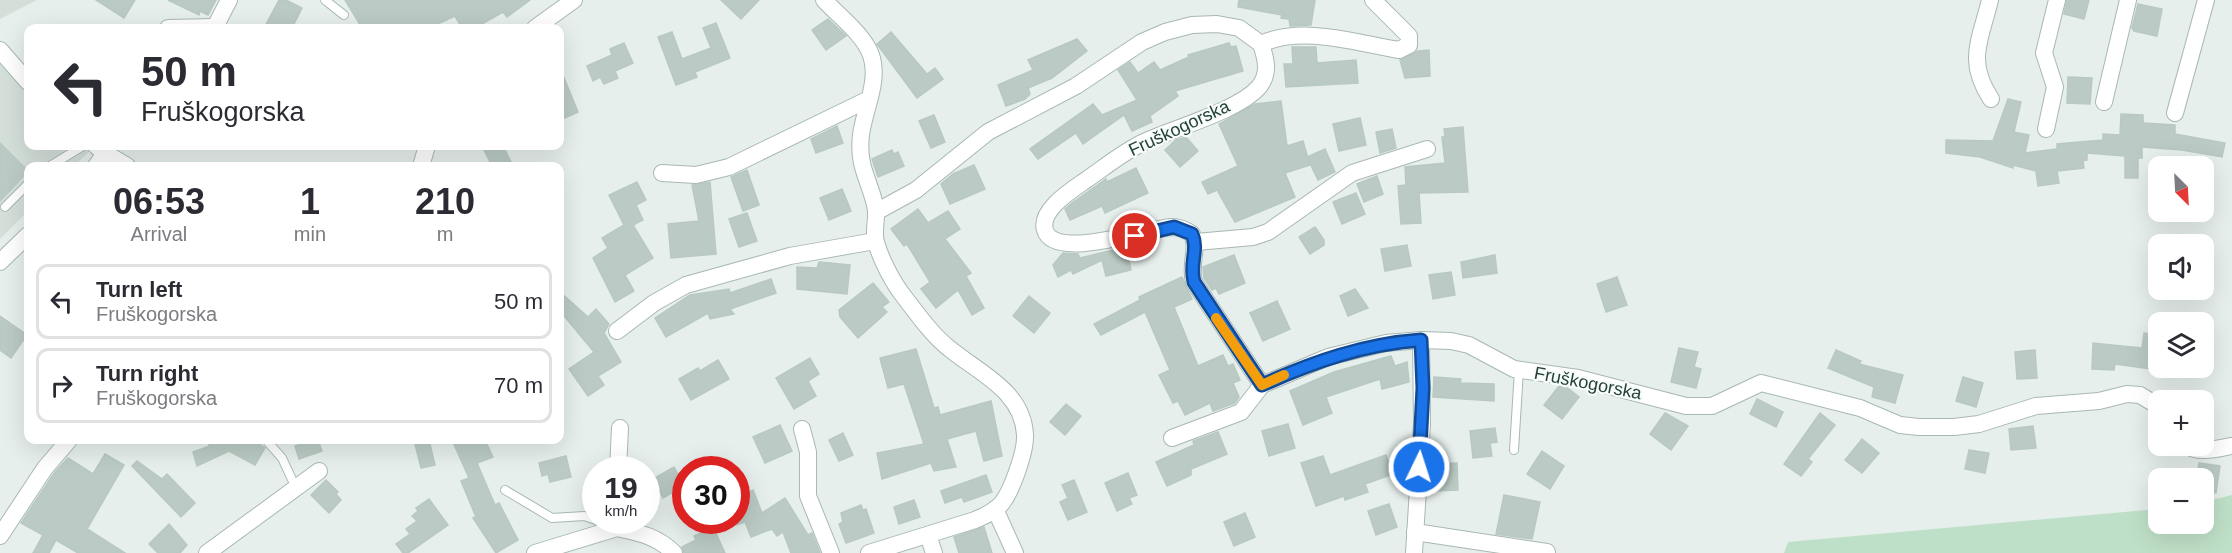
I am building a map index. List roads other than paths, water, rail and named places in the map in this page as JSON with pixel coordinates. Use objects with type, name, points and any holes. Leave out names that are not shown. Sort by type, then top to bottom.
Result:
[{"type":"street","points":[[217,24],[229,0]]},
{"type":"street","points":[[541,24],[574,0]]},
{"type":"street","points":[[824,0],[864,43],[871,54],[874,71],[859,150],[861,167],[876,213],[875,241],[903,296],[948,349],[994,380],[1016,408],[1025,434],[1024,445],[1008,491],[995,509],[975,520],[869,553]]},
{"type":"street","points":[[876,213],[916,190],[988,132],[1076,86],[1142,42],[1183,28],[1217,24],[1239,28],[1261,44],[1273,38],[1300,35],[1405,49],[1409,45],[1409,36],[1373,0]]},
{"type":"street","points":[[1990,0],[1977,53],[1976,70],[1991,99]]},
{"type":"street","points":[[2046,129],[2055,87],[2044,53],[2057,0]]},
{"type":"street","points":[[2104,102],[2128,0]]},
{"type":"street","points":[[2175,113],[2206,0]]},
{"type":"street","name":"Fruškogorska","points":[[1196,242],[1192,234],[1185,229],[1174,227],[1112,240],[1058,243],[1048,236],[1044,221],[1067,194],[1116,159],[1142,143],[1222,110],[1258,87],[1267,66],[1261,44]]},
{"type":"street","points":[[0,50],[24,77]]},
{"type":"street","points":[[662,173],[696,175],[729,167],[869,99]]},
{"type":"street","points":[[1172,438],[1240,412],[1262,385],[1194,282],[1191,270],[1196,242],[1253,237],[1268,232],[1352,173],[1427,148]]},
{"type":"street","points":[[99,155],[117,162]]},
{"type":"street","points":[[0,262],[24,240]]},
{"type":"street","points":[[617,331],[654,303],[686,285],[790,256],[875,241]]},
{"type":"street","points":[[1414,553],[1422,424],[1421,340]]},
{"type":"street","name":"Fruškogorska","points":[[1262,385],[1328,357],[1386,343],[1421,340],[1451,341],[1469,345],[1519,370],[1568,376],[1700,407],[1726,401],[1752,386],[1771,384],[1795,393],[1860,408],[1900,425],[1954,428],[1979,424],[2036,406],[2099,402],[2127,394],[2140,395],[2148,400]]},
{"type":"street","points":[[619,456],[620,428]]},
{"type":"street","points":[[802,429],[808,452],[808,496],[831,553]]},
{"type":"street","points":[[0,536],[45,468],[66,444]]},
{"type":"street","points":[[2214,449],[2232,446]]},
{"type":"street","points":[[207,553],[319,471]]},
{"type":"street","points":[[995,509],[1015,553]]},
{"type":"street","points":[[1415,532],[1547,552]]},
{"type":"street","points":[[535,553],[588,534]]},
{"type":"street","points":[[646,534],[662,541],[674,553]]},
{"type":"street","points":[[928,535],[934,553]]},
{"type":"lane","points":[[325,0],[344,15]]},
{"type":"lane","points":[[57,162],[76,150]]},
{"type":"lane","points":[[4,207],[24,188]]},
{"type":"lane","points":[[1514,450],[1519,370]]},
{"type":"lane","points":[[270,444],[282,458],[296,488]]},
{"type":"lane","points":[[505,490],[552,518],[582,516]]}]
